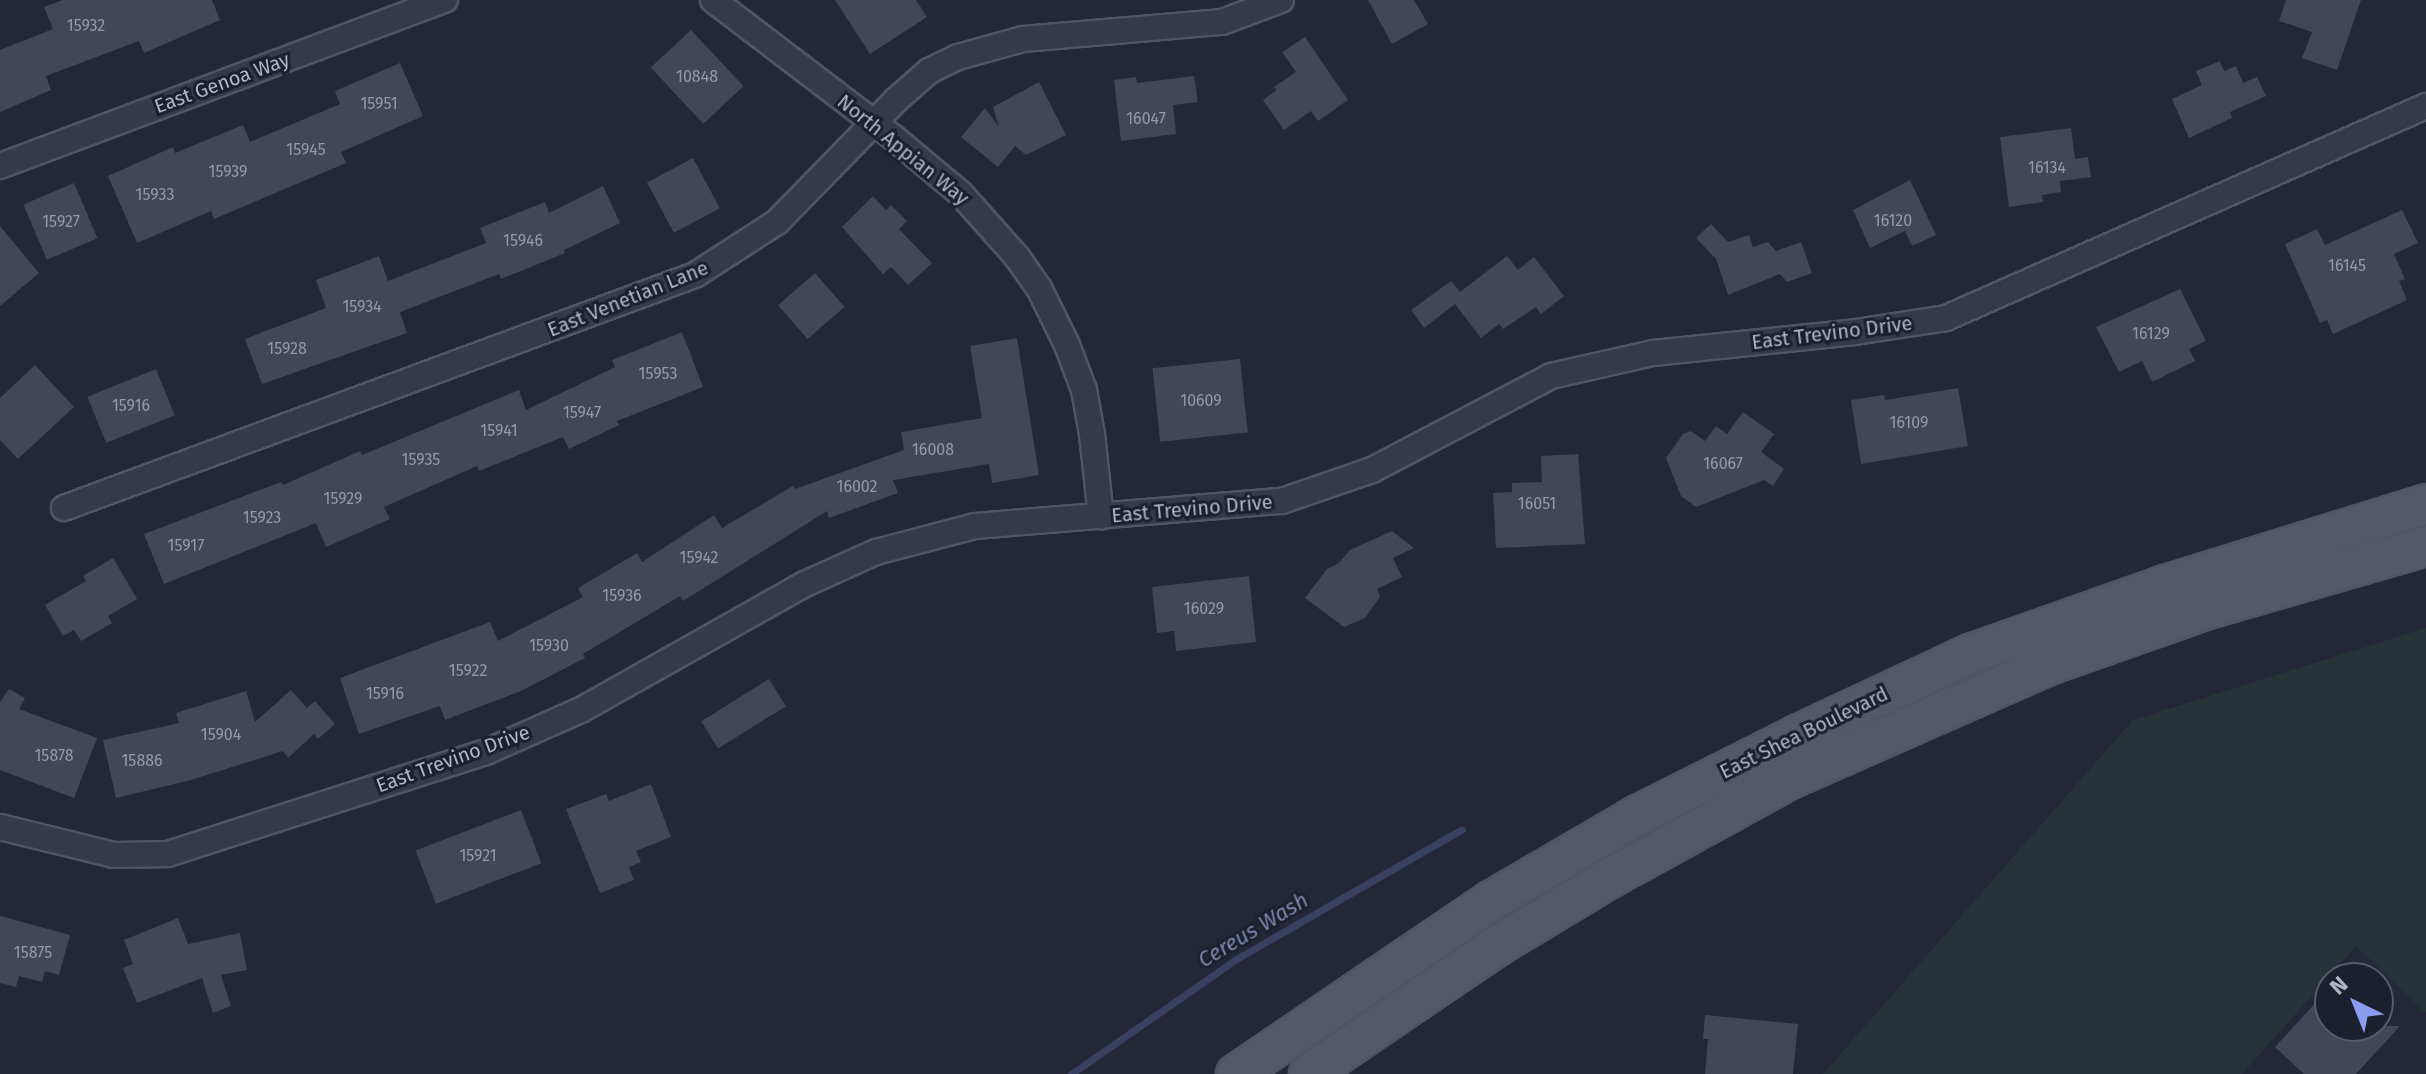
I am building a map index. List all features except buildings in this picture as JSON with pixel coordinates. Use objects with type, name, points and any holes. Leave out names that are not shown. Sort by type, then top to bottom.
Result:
[{"type":"main road","name":"East Shea Boulevard","points":[[1236,1074],[1492,900],[1638,815],[1970,654],[2165,585],[2426,504]]},
{"type":"main road","name":"East Shea Boulevard","points":[[1309,1074],[1499,945],[1610,878],[1788,780],[2061,660],[2208,609],[2426,546]]},
{"type":"main road","points":[[1374,978],[1398,1012]]},
{"type":"street","name":"East Genoa Way","points":[[0,166],[445,0]]},
{"type":"street","name":"North Appian Way","points":[[713,0],[961,194],[1000,235],[1039,288],[1067,345],[1084,390],[1101,517]]},
{"type":"street","name":"East Venetian Lane","points":[[64,508],[695,275],[777,222],[873,123],[929,71],[991,45],[1023,39],[1222,22],[1281,0]]},
{"type":"street","name":"East Trevino Drive","points":[[0,827],[114,855],[168,854],[499,746],[581,710],[805,584],[876,552],[975,526],[1282,501],[1372,470],[1551,376],[1653,353],[1855,332],[1946,318],[2426,106]]},
{"type":"shaded area","points":[[2426,628],[2426,1013],[2394,982],[2394,962],[2373,962],[2356,946],[2342,962],[2314,962],[2314,993],[2242,1074],[1823,1074],[2133,720]]},
{"type":"waterway","name":"Cereus Wash","points":[[1071,1074],[1238,958],[1462,829]]}]
